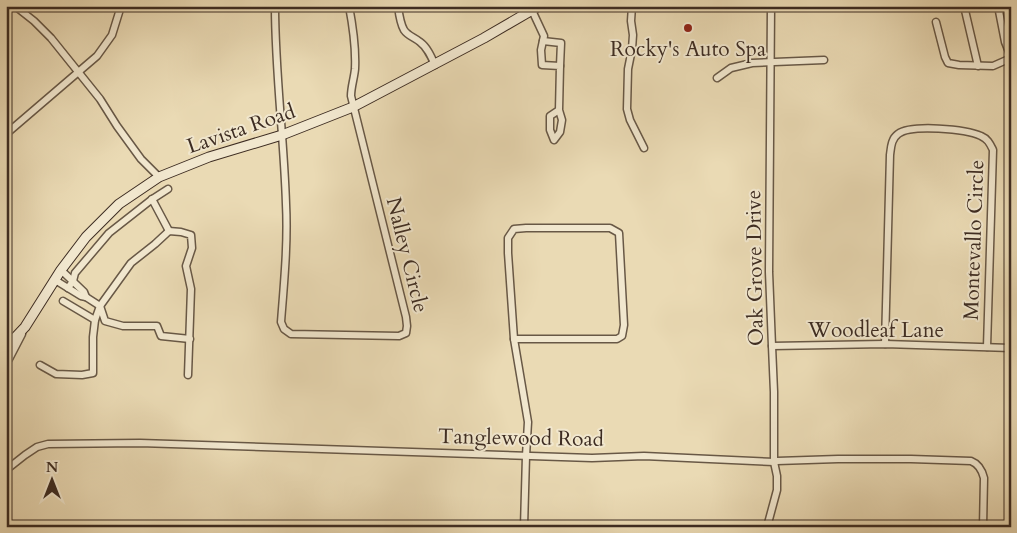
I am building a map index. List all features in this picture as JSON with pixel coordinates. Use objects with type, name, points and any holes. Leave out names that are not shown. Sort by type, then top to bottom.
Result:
[{"type":"main road","name":"Lavista Road","points":[[6,346],[26,327],[61,270],[86,237],[119,204],[159,177],[209,157],[282,135],[353,107],[435,65],[533,8]]},
{"type":"street","points":[[15,6],[51,38],[100,99],[141,159],[159,177]]},
{"type":"street","points":[[6,134],[97,56],[112,35],[121,6]]},
{"type":"street","points":[[275,6],[275,37],[282,135]]},
{"type":"street","points":[[350,6],[355,70],[351,88],[353,107]]},
{"type":"street","points":[[398,6],[403,29],[410,37],[420,42],[430,53],[435,65]]},
{"type":"street","points":[[632,6],[631,21],[633,35],[628,69],[627,109],[630,120],[644,148]]},
{"type":"street","name":"Oak Grove Drive","points":[[767,527],[777,490],[774,462],[775,402],[769,263],[771,6]]},
{"type":"street","points":[[875,6],[884,6]]},
{"type":"street","points":[[964,6],[978,66]]},
{"type":"street","points":[[936,22],[948,63],[993,66],[1011,58],[1005,42],[998,6]]},
{"type":"street","points":[[533,8],[544,36],[541,50],[542,65],[560,66]]},
{"type":"street","points":[[543,41],[561,43],[559,110]]},
{"type":"street","points":[[717,78],[731,68],[752,64],[824,60]]},
{"type":"street","name":"Nalley Circle","points":[[282,135],[286,206],[281,322],[284,329],[291,334],[307,335],[398,336],[406,333],[407,326],[402,300],[353,107]]},
{"type":"street","name":"Montevallo Circle","points":[[885,344],[890,155],[892,142],[896,135],[908,130],[941,129],[970,132],[982,136],[989,141],[993,150],[987,348]]},
{"type":"street","points":[[68,288],[75,274],[109,233],[168,189]]},
{"type":"street","points":[[152,200],[170,231]]},
{"type":"street","points":[[514,339],[617,339],[622,336],[624,325],[619,233],[610,228],[526,228],[514,229],[508,238],[514,339],[528,422],[524,527]]},
{"type":"street","points":[[40,365],[56,374],[82,375],[93,373],[93,337],[95,320],[100,306],[131,263],[170,231],[192,236],[192,248],[186,266],[191,289],[188,374]]},
{"type":"street","points":[[61,270],[84,292],[86,297]]},
{"type":"street","points":[[55,280],[100,306],[105,322],[123,326],[157,326],[161,336],[190,339]]},
{"type":"street","points":[[63,301],[95,320]]},
{"type":"street","points":[[6,363],[26,327]]},
{"type":"street","name":"Woodleaf Lane","points":[[772,346],[885,344],[1011,348]]},
{"type":"street","name":"Tanglewood Road","points":[[6,470],[36,447],[48,444],[70,443],[149,443],[592,458],[644,456],[774,462],[838,459],[911,459],[971,462],[976,463],[982,470],[984,478],[983,527]]},
{"type":"place","name":"Rocky's Auto Spa","points":[[688,28]]}]
